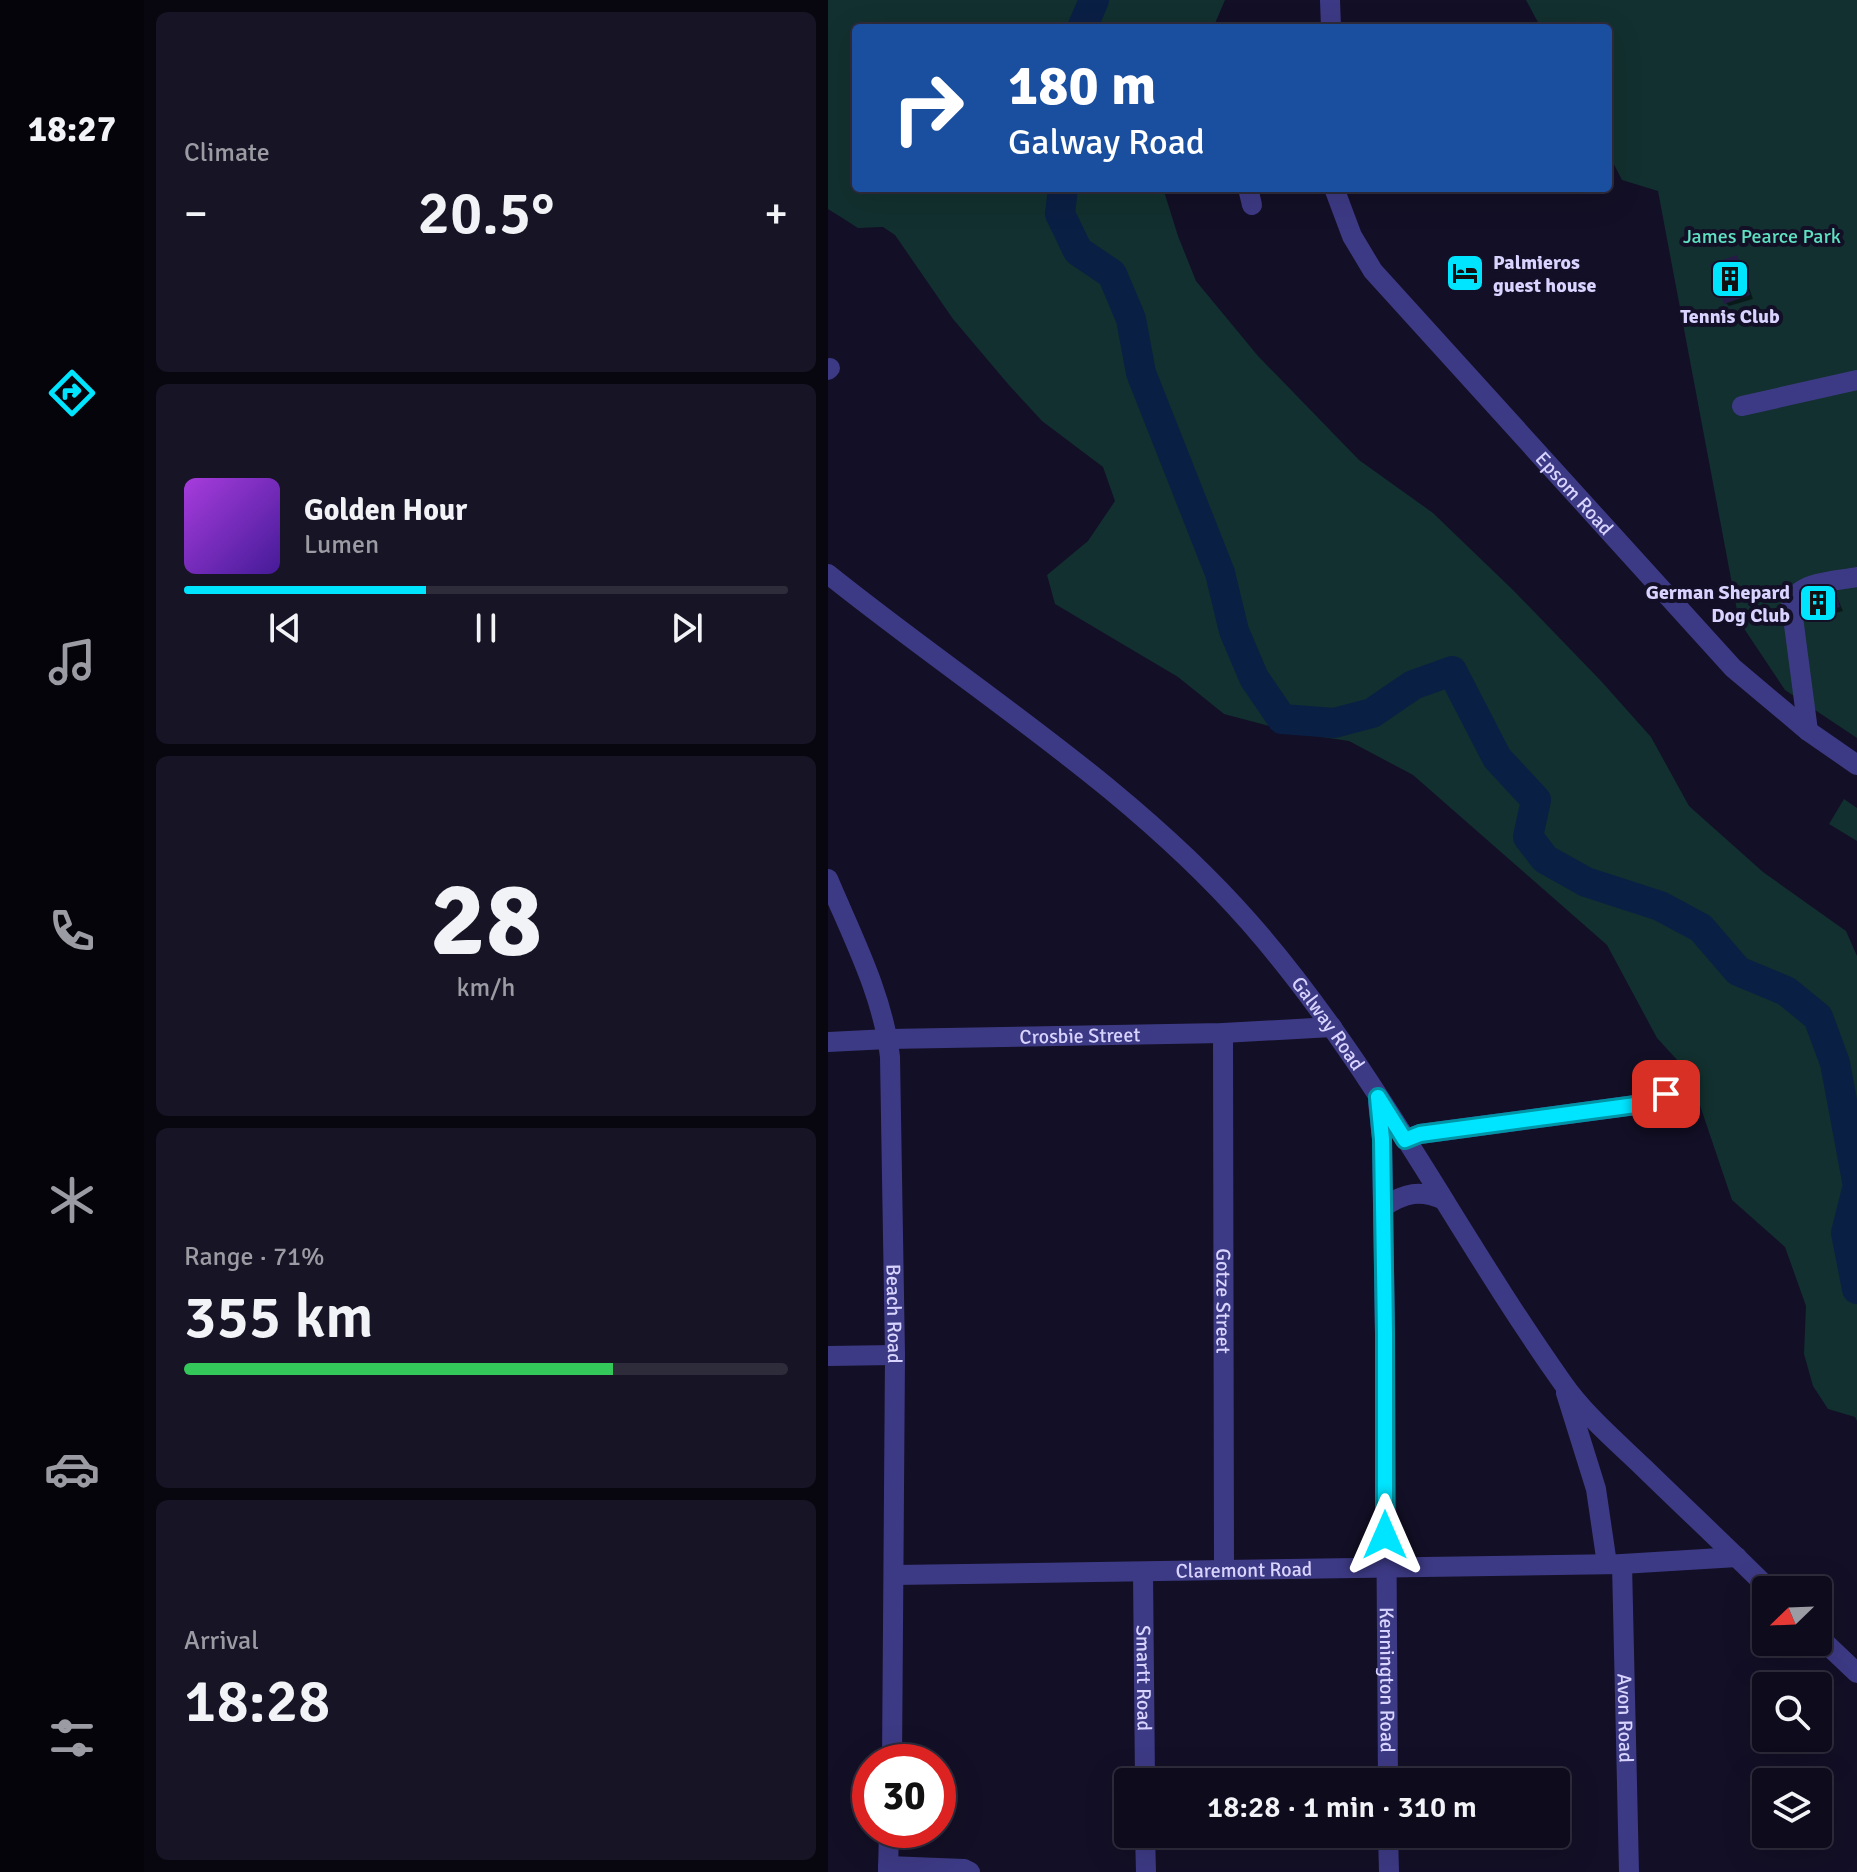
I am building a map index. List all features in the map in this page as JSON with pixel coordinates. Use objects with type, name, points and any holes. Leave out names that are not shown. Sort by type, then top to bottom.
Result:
[{"type":"street","points":[[1330,0],[1331,24]]},
{"type":"street","name":"Epsom Road","points":[[1336,192],[1352,236],[1373,271],[1733,668],[1808,731],[1857,765]]},
{"type":"street","points":[[1742,406],[1857,380]]},
{"type":"street","name":"Galway Road","points":[[828,574],[1087,771],[1173,843],[1250,922],[1332,1027],[1563,1383],[1617,1442],[1756,1576]]},
{"type":"street","points":[[1808,731],[1791,602],[1795,593],[1806,587],[1857,577]]},
{"type":"street","name":"Beach Road","points":[[828,879],[878,1002],[888,1039],[892,1110],[895,1355],[892,1744]]},
{"type":"street","name":"Crosbie Street","points":[[828,1042],[1223,1033],[1332,1027]]},
{"type":"street","name":"Gotze Street","points":[[1223,1033],[1224,1570]]},
{"type":"street","points":[[1405,1140],[1420,1134],[1643,1104],[1657,1100],[1675,1084]]},
{"type":"street","name":"Kennington Road","points":[[1378,1097],[1383,1207],[1388,1768]]},
{"type":"street","points":[[1383,1207],[1417,1192],[1444,1200]]},
{"type":"street","points":[[828,1356],[895,1355]]},
{"type":"street","name":"Avon Road","points":[[1563,1383],[1596,1489],[1614,1564],[1629,1872]]},
{"type":"street","name":"Claremont Road","points":[[894,1575],[1614,1564],[1737,1557]]},
{"type":"street","name":"Smartt Road","points":[[1143,1572],[1145,1768]]},
{"type":"street","points":[[1832,1649],[1857,1673]]},
{"type":"street","points":[[889,1848],[888,1869],[964,1869],[970,1872]]},
{"type":"street","points":[[1145,1848],[1146,1872]]},
{"type":"street","points":[[1388,1848],[1389,1872]]},
{"type":"green space","points":[[828,0],[1225,0],[1215,24],[852,24],[852,192],[1164,192],[1196,281],[1258,356],[1359,460],[1433,513],[1601,681],[1651,737],[1689,806],[1763,872],[1846,931],[1857,956],[1857,1421],[1855,1417],[1828,1409],[1813,1386],[1804,1354],[1806,1306],[1785,1247],[1732,1200],[1689,1073],[1657,1038],[1607,945],[1413,775],[1349,741],[1295,733],[1224,714],[1178,677],[1055,604],[1047,575],[1088,541],[1115,501],[1103,467],[1042,421],[1008,384],[953,319],[895,235],[883,227],[858,228],[828,209]]},
{"type":"green space","name":"James Pearce Park","points":[[1526,0],[1857,0],[1857,738],[1785,690],[1739,621],[1658,191],[1622,180],[1612,161],[1612,24],[1539,24]]},
{"type":"green space","points":[[1844,799],[1857,808],[1857,841],[1829,824]]},
{"type":"building","name":"Tennis Club","points":[[1737,255],[1750,295],[1724,304],[1710,264]]},
{"type":"building","name":"German Shepard Dog Club","points":[[1835,588],[1840,607],[1801,619],[1796,600]]},
{"type":"waterway","points":[[1084,24],[1094,0]]},
{"type":"waterway","points":[[1063,192],[1060,214],[1078,251],[1112,274],[1131,319],[1141,373],[1220,573],[1234,631],[1254,678],[1282,719],[1334,723],[1372,713],[1413,685],[1452,671],[1497,758],[1536,800],[1528,837],[1545,859],[1586,882],[1660,906],[1701,928],[1738,971],[1786,991],[1818,1017],[1835,1063],[1857,1181]]},
{"type":"waterway","points":[[1857,1189],[1846,1233],[1857,1289]]},
{"type":"place","name":"Palmieros guest house","points":[[1465,273]]},
{"type":"place","name":"Tennis Club","points":[[1730,279]]},
{"type":"place","name":"German Shepard Dog Club","points":[[1818,603]]},
{"type":"route","points":[[1385,1535],[1382,1139],[1378,1097],[1405,1140],[1420,1134],[1643,1104],[1666,1094]]}]
